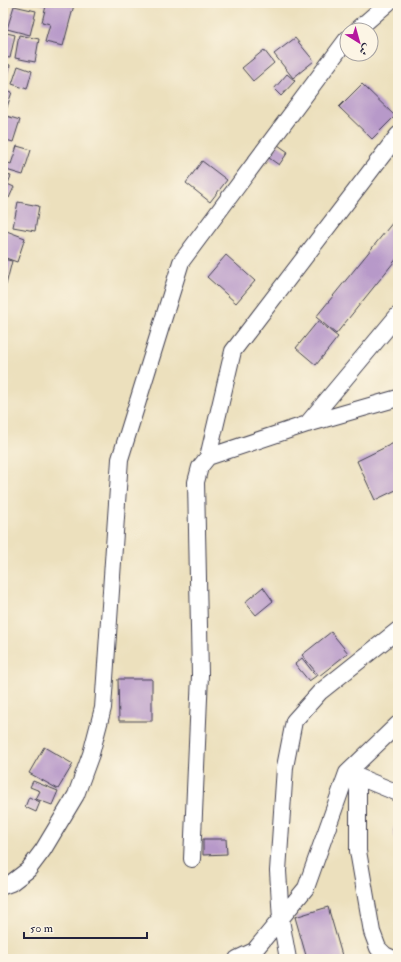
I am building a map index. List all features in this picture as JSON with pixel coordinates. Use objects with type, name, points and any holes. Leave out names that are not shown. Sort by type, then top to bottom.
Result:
[{"type":"street","points":[[366,22],[388,3]]},
{"type":"street","points":[[3,886],[11,883],[28,870],[43,850],[76,795],[91,754],[103,708],[120,459],[181,262],[339,50]]},
{"type":"street","points":[[192,859],[200,674],[196,482],[200,467],[208,457],[233,352],[398,134]]},
{"type":"street","points":[[307,424],[398,315]]},
{"type":"street","points":[[208,457],[307,424],[398,398]]},
{"type":"street","points":[[288,959],[281,920],[278,871],[286,768],[294,721],[320,692],[398,630]]},
{"type":"street","points":[[238,959],[254,951],[306,888],[353,775],[398,724]]},
{"type":"street","points":[[353,775],[398,793]]},
{"type":"street","points":[[353,775],[358,850],[372,932],[378,948],[385,955],[394,959]]},
{"type":"building","points":[[3,3],[8,3],[5,26],[3,26]]},
{"type":"building","points":[[38,3],[66,3],[74,5],[63,46],[45,42],[50,24],[42,22],[46,6]]},
{"type":"building","points":[[14,6],[36,11],[30,35],[7,29]]},
{"type":"building","points":[[3,32],[15,35],[10,58],[3,57]]},
{"type":"building","points":[[19,35],[39,39],[35,62],[15,58]]},
{"type":"building","points":[[295,38],[314,61],[293,78],[274,54]]},
{"type":"building","points":[[264,50],[274,63],[253,81],[242,68]]},
{"type":"building","points":[[3,63],[10,65],[6,84],[3,84]]},
{"type":"building","points":[[18,66],[32,71],[27,89],[12,84]]},
{"type":"building","points":[[287,74],[295,81],[281,96],[274,89]]},
{"type":"building","points":[[362,84],[395,116],[372,139],[339,107]]},
{"type":"building","points":[[3,89],[12,92],[5,113],[3,113]]},
{"type":"building","points":[[3,115],[20,120],[13,142],[3,139]]},
{"type":"building","points":[[278,145],[288,152],[279,165],[269,158]]},
{"type":"building","points":[[17,146],[31,150],[23,175],[3,169],[3,161],[11,164]]},
{"type":"building","points":[[202,161],[227,180],[210,202],[186,183]]},
{"type":"building","points":[[3,174],[11,176],[8,183],[3,181]]},
{"type":"building","points":[[3,182],[14,187],[9,198],[3,195]]},
{"type":"building","points":[[18,202],[39,206],[35,231],[13,227]]},
{"type":"building","points":[[398,216],[398,257],[336,334],[316,317]]},
{"type":"building","points":[[4,230],[25,238],[17,262],[3,257]]},
{"type":"building","points":[[226,255],[255,281],[236,303],[207,277]]},
{"type":"building","points":[[3,259],[12,261],[6,285],[3,285]]},
{"type":"building","points":[[318,321],[338,337],[316,365],[296,348]]},
{"type":"building","points":[[398,441],[398,489],[375,500],[357,461]]},
{"type":"building","points":[[263,587],[273,601],[256,615],[245,602]]},
{"type":"building","points":[[331,632],[348,653],[319,676],[302,655]]},
{"type":"building","points":[[302,658],[316,676],[309,681],[295,664]]},
{"type":"building","points":[[118,679],[152,679],[152,721],[119,721]]},
{"type":"building","points":[[44,747],[73,764],[58,789],[29,773]]},
{"type":"building","points":[[33,781],[58,791],[52,805],[36,799],[40,791],[30,787]]},
{"type":"building","points":[[29,797],[40,802],[36,812],[25,807]]},
{"type":"building","points":[[398,827],[398,852],[397,852],[393,828]]},
{"type":"building","points":[[203,839],[226,839],[227,854],[203,855]]},
{"type":"building","points":[[328,907],[343,959],[307,959],[295,917]]}]
